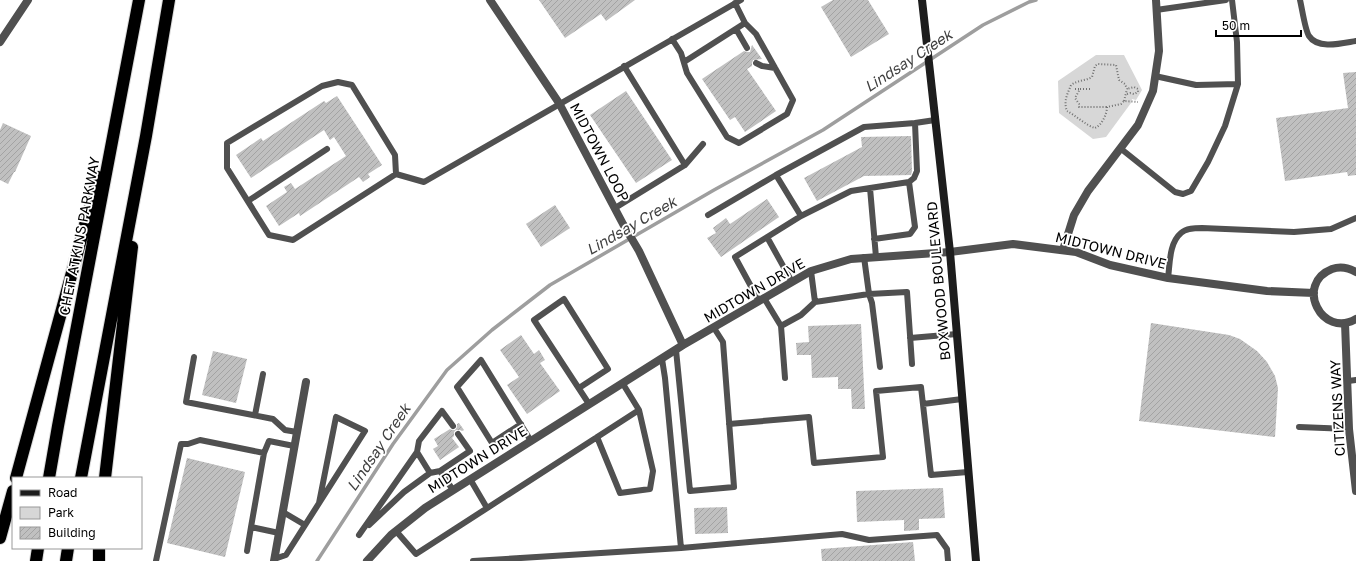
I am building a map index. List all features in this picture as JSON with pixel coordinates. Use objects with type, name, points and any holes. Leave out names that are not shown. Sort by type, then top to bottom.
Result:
[{"type":"highway","name":"CHET ATKINS PARKWAY","points":[[50,477],[58,426],[139,0]]},
{"type":"highway","points":[[82,477],[146,136],[169,0]]},
{"type":"highway","points":[[16,477],[123,85]]},
{"type":"highway","points":[[105,477],[146,136]]},
{"type":"highway","points":[[0,538],[12,495]]},
{"type":"highway","points":[[36,561],[38,549]]},
{"type":"highway","points":[[66,561],[68,549]]},
{"type":"highway","points":[[98,561],[99,549]]},
{"type":"street","points":[[0,42],[28,0]]},
{"type":"street","name":"MIDTOWN LOOP","points":[[490,0],[560,103],[623,224],[639,251],[680,348]]},
{"type":"street","name":"BOXWOOD BOULEVARD","points":[[922,0],[950,252],[976,561]]},
{"type":"street","points":[[1064,250],[1074,215],[1088,191],[1138,125],[1153,91],[1159,52],[1156,0]]},
{"type":"street","name":"MIDTOWN DRIVE","points":[[367,561],[391,535],[425,508],[589,404],[680,348],[811,271],[850,259],[950,252],[1013,244],[1076,252],[1110,265],[1168,278],[1267,291],[1314,293]]},
{"type":"street","points":[[1356,272],[1344,268],[1335,268],[1327,271],[1320,277],[1316,284],[1314,293],[1314,301],[1317,309],[1322,315],[1333,322],[1345,323],[1356,319]]},
{"type":"street","name":"CITIZENS WAY","points":[[1345,323],[1352,380],[1349,429],[1356,491]]},
{"type":"street","points":[[274,560],[306,382]]},
{"type":"lane","points":[[1156,10],[1226,0]]},
{"type":"lane","points":[[1120,148],[1175,192],[1183,194],[1191,191],[1208,162],[1225,126],[1238,84],[1237,42],[1232,0]]},
{"type":"lane","points":[[1300,0],[1308,36],[1315,42],[1329,44],[1356,41]]},
{"type":"lane","points":[[396,174],[395,155],[352,85],[338,82],[322,86],[228,144],[227,168],[269,235],[293,240],[396,174],[424,182],[624,66],[672,39],[738,2],[745,23],[756,34],[793,100],[787,114],[740,143],[727,137],[687,73],[681,53],[672,39]]},
{"type":"lane","points":[[684,62],[745,23]]},
{"type":"lane","points":[[736,29],[747,48]]},
{"type":"lane","points":[[756,63],[762,66],[775,68]]},
{"type":"lane","points":[[624,66],[685,166]]},
{"type":"lane","points":[[1155,76],[1196,85],[1238,84]]},
{"type":"lane","points":[[708,215],[776,175],[864,127],[935,120]]},
{"type":"lane","points":[[785,378],[782,326],[734,257],[801,216],[852,191],[909,182],[914,178],[917,171],[915,123]]},
{"type":"lane","points":[[615,208],[685,166],[703,144]]},
{"type":"lane","points":[[248,201],[328,149]]},
{"type":"lane","points":[[776,175],[801,216]]},
{"type":"lane","points":[[874,239],[910,234],[913,231],[915,227],[909,182]]},
{"type":"lane","points":[[870,188],[876,257]]},
{"type":"lane","points":[[1168,278],[1172,245],[1180,233],[1190,229],[1202,228],[1294,232],[1331,229],[1356,218]]},
{"type":"lane","points":[[767,237],[792,282]]},
{"type":"lane","points":[[864,258],[869,294],[872,303],[880,367]]},
{"type":"lane","points":[[811,271],[815,302]]},
{"type":"lane","points":[[782,326],[801,315],[815,302],[869,294],[907,292],[912,364]]},
{"type":"lane","points":[[579,388],[608,369],[564,299],[534,320],[589,404]]},
{"type":"lane","points":[[680,348],[690,490],[734,487],[723,342],[714,328]]},
{"type":"lane","points":[[910,338],[957,334]]},
{"type":"lane","points":[[194,357],[186,402],[273,419],[285,430],[297,432]]},
{"type":"lane","points":[[662,359],[681,548]]},
{"type":"lane","points":[[521,424],[492,442],[457,387],[481,360],[521,424],[531,441]]},
{"type":"lane","points":[[255,415],[263,374]]},
{"type":"lane","points":[[597,437],[620,493],[650,489],[653,471],[639,410],[622,384]]},
{"type":"lane","points":[[729,424],[809,417],[814,463],[883,457],[876,391],[921,387],[931,475],[968,472]]},
{"type":"lane","points":[[922,404],[962,400]]},
{"type":"lane","points":[[396,531],[416,554],[639,410]]},
{"type":"lane","points":[[453,426],[442,411],[419,441],[416,452],[359,535],[404,492],[430,473],[440,471],[470,452],[458,434]]},
{"type":"lane","points":[[274,560],[286,555],[365,431],[336,417],[319,503]]},
{"type":"lane","points":[[1299,427],[1349,429]]},
{"type":"lane","points":[[156,561],[181,444],[188,444],[200,440],[264,453]]},
{"type":"lane","points":[[247,551],[264,453],[269,441],[294,446]]},
{"type":"lane","points":[[416,452],[430,473]]},
{"type":"lane","points":[[440,471],[453,490]]},
{"type":"lane","points":[[470,479],[487,508]]},
{"type":"lane","points":[[283,512],[305,526]]},
{"type":"lane","points":[[251,527],[279,533]]},
{"type":"lane","points":[[473,561],[681,548],[842,534],[869,540],[937,535],[947,549],[948,561]]},
{"type":"path","points":[[1106,107],[1107,112],[1100,125],[1098,127],[1092,127],[1067,111],[1065,106],[1066,94],[1073,84],[1080,80],[1087,80],[1092,77],[1095,66],[1098,64],[1116,65],[1120,80],[1129,89],[1130,93]]},
{"type":"path","points":[[1127,94],[1134,94],[1138,92],[1138,90],[1134,87],[1129,89]]},
{"type":"path","points":[[1075,89],[1090,89]]},
{"type":"path","points":[[1080,89],[1075,98],[1079,104],[1079,107],[1106,107],[1121,104],[1124,101],[1129,89]]},
{"type":"path","points":[[1124,101],[1134,101],[1146,106]]},
{"type":"green space","points":[[1096,55],[1124,55],[1142,90],[1136,100],[1132,99],[1131,103],[1106,137],[1093,139],[1059,113],[1058,81]]},
{"type":"building","points":[[539,0],[635,0],[606,21],[601,14],[565,38]]},
{"type":"building","points":[[833,0],[868,0],[889,34],[851,57],[821,7]]},
{"type":"building","points":[[752,45],[762,59],[753,60],[752,66],[747,69],[776,111],[745,132],[735,117],[730,120],[702,79],[744,51],[750,52]]},
{"type":"building","points":[[1356,72],[1356,175],[1348,176],[1347,172],[1285,181],[1276,118],[1348,108],[1343,73]]},
{"type":"building","points":[[626,91],[672,160],[636,183],[590,115]]},
{"type":"building","points":[[337,96],[382,165],[368,174],[370,177],[363,182],[359,177],[300,216],[299,213],[279,226],[266,206],[287,192],[284,187],[291,183],[295,189],[346,156],[334,137],[330,140],[324,130],[251,178],[236,155],[261,138],[263,141],[324,101],[326,103]]},
{"type":"building","points":[[3,123],[31,136],[8,184],[0,180],[0,130]]},
{"type":"building","points":[[911,136],[911,175],[864,176],[817,201],[804,178],[862,147],[861,137]]},
{"type":"building","points":[[767,199],[779,217],[721,257],[707,238],[716,233],[713,228],[726,218],[730,224]]},
{"type":"building","points":[[555,205],[570,228],[541,247],[526,224]]},
{"type":"building","points":[[1151,323],[1229,335],[1240,339],[1257,351],[1267,362],[1275,376],[1278,388],[1275,437],[1139,421]]},
{"type":"building","points":[[861,324],[865,409],[852,409],[851,389],[838,389],[838,377],[812,378],[811,355],[797,355],[796,343],[809,342],[808,326]]},
{"type":"building","points":[[521,335],[534,354],[539,350],[545,360],[540,363],[560,391],[527,414],[507,385],[519,377],[500,350]]},
{"type":"building","points":[[213,351],[247,359],[236,403],[202,395]]},
{"type":"building","points":[[459,423],[464,430],[456,430],[452,438],[459,447],[440,460],[433,449],[438,446],[434,439],[450,429],[455,430],[457,424]]},
{"type":"building","points":[[187,458],[245,472],[225,557],[167,543]]},
{"type":"building","points":[[943,488],[945,518],[919,519],[919,530],[904,531],[904,520],[857,522],[856,491]]},
{"type":"building","points":[[727,507],[728,533],[695,534],[694,508]]},
{"type":"building","points":[[913,542],[915,561],[822,561],[821,549]]},
{"type":"waterway","name":"Lindsay Creek","points":[[317,561],[393,444],[447,370],[492,330],[550,285],[714,190],[823,130],[983,25],[1036,0]]}]
